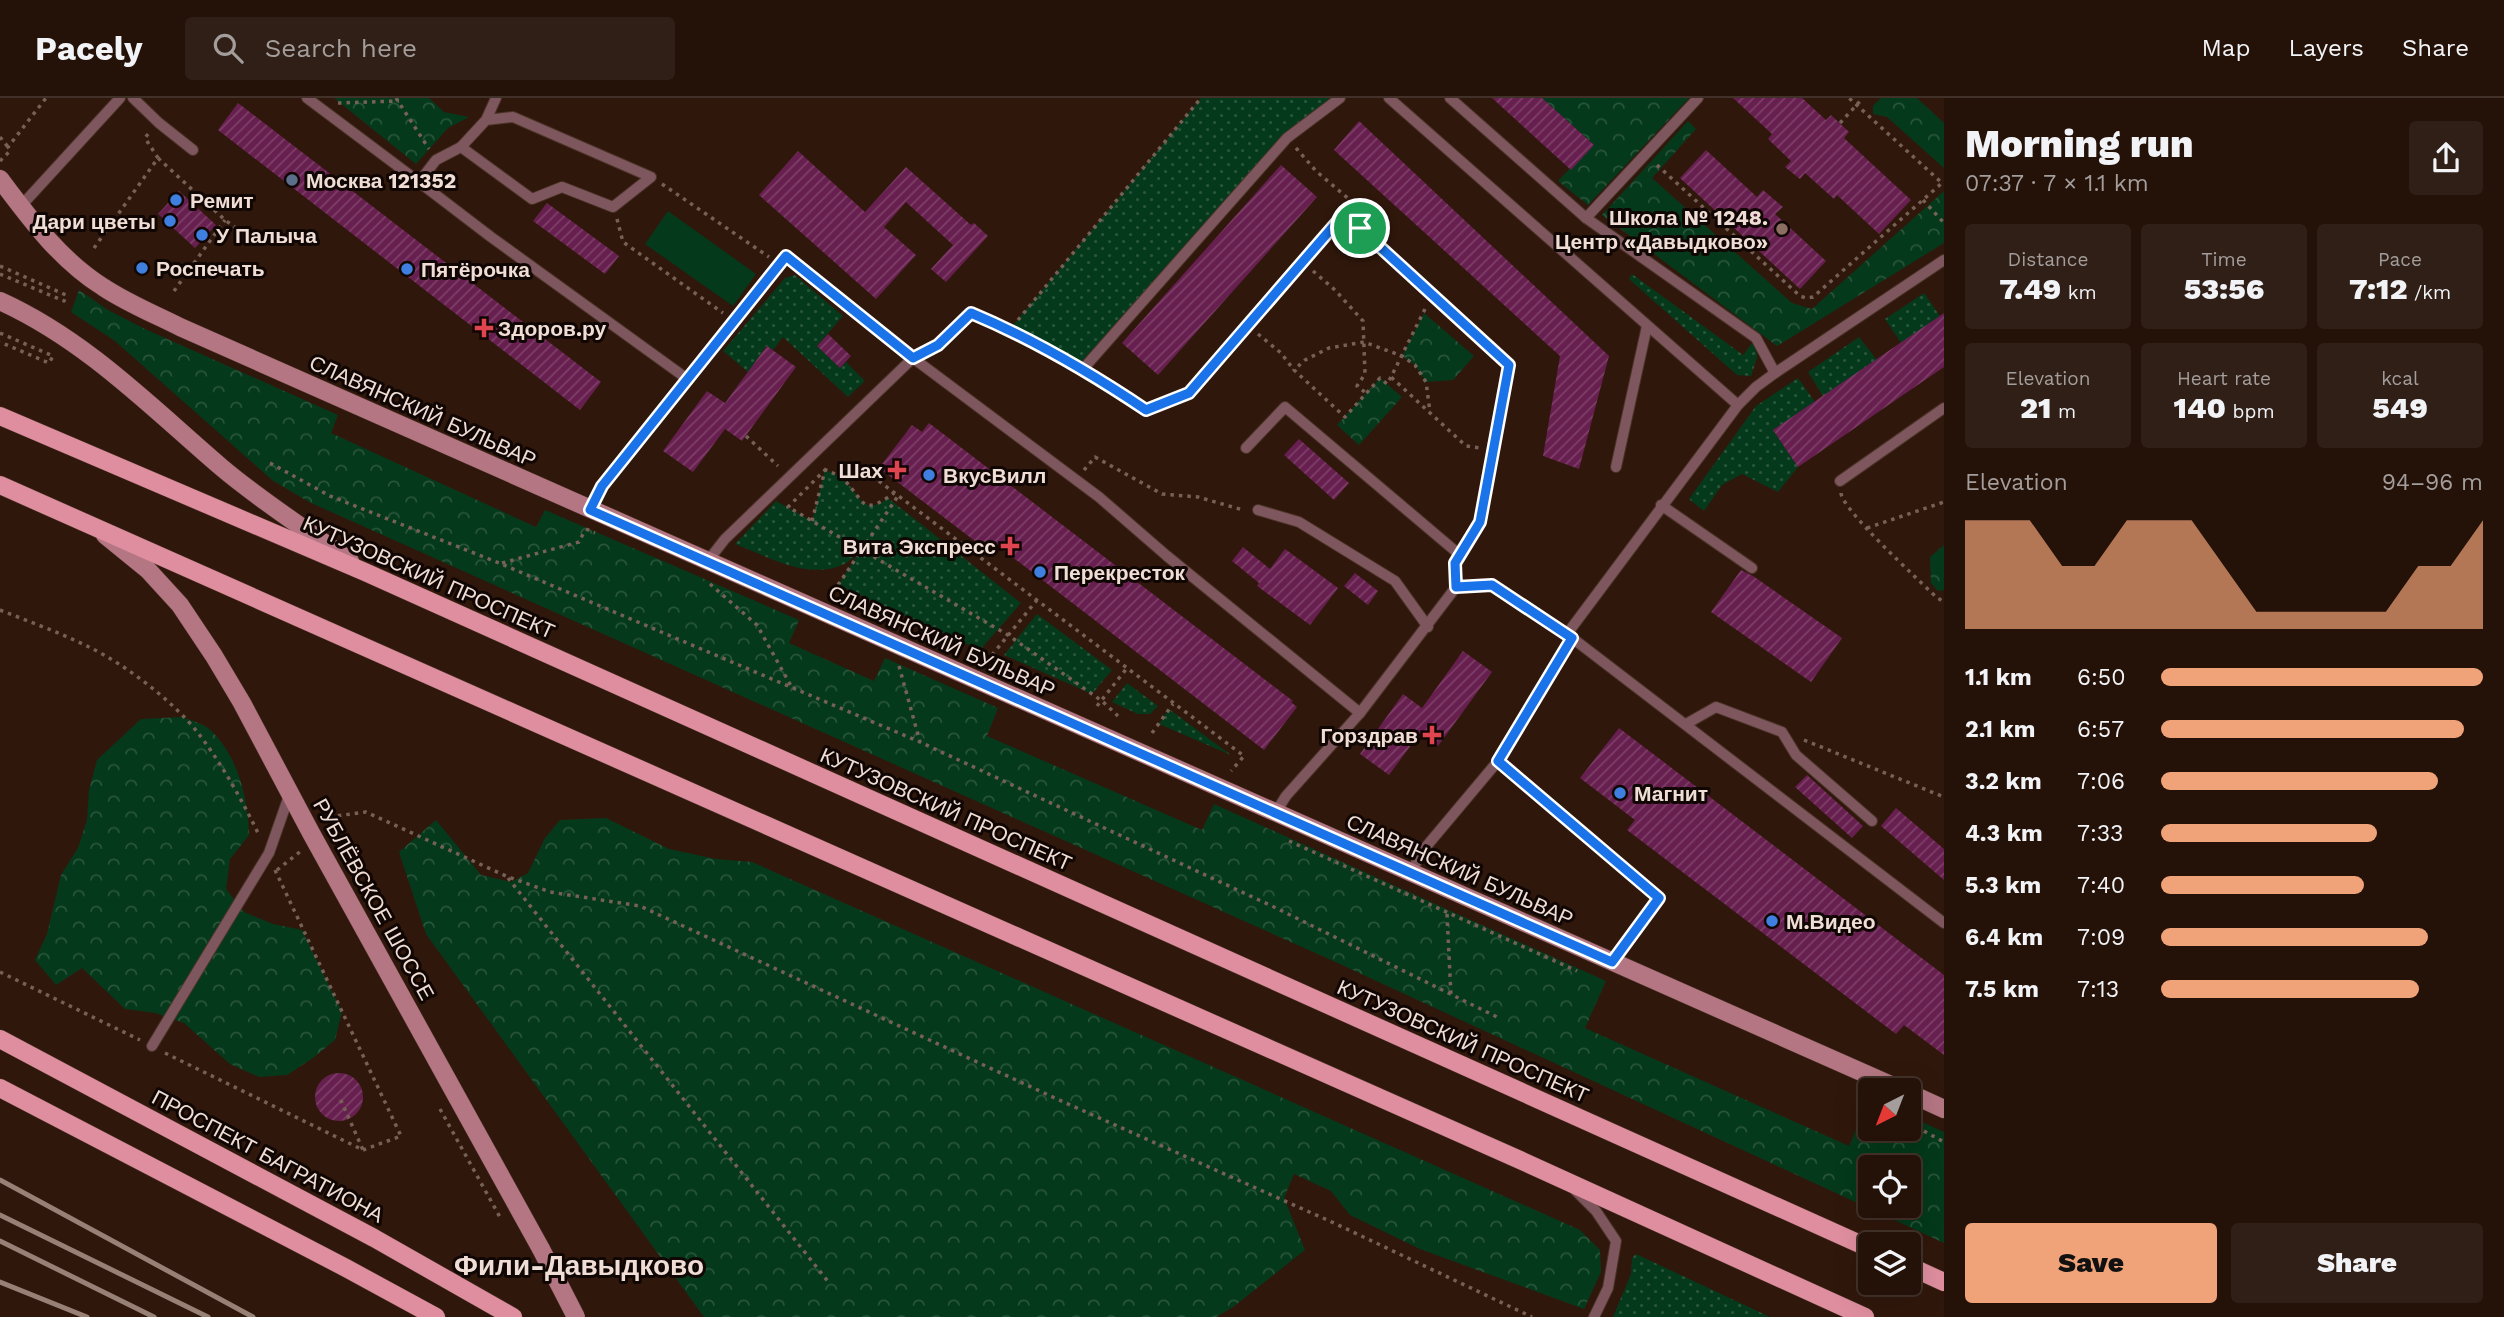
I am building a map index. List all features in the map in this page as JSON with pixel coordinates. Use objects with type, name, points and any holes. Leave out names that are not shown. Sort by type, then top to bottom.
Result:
[{"type":"main road","name":"КУТУЗОВСКИЙ ПРОСПЕКТ","points":[[0,416],[365,572],[1858,1243]]},
{"type":"main road","points":[[0,485],[1563,1179],[1865,1317]]},
{"type":"main road","name":"ПРОСПЕКТ БАГРАТИОНА","points":[[0,1039],[374,1238],[513,1317]]},
{"type":"main road","points":[[0,1088],[436,1317]]},
{"type":"main road","points":[[1921,1271],[1944,1282]]},
{"type":"street","name":"СЛАВЯНСКИЙ БУЛЬВАР","points":[[0,179],[46,239],[69,260],[102,287],[180,327],[590,510],[705,570],[892,644],[1875,1078]]},
{"type":"street","points":[[0,301],[75,344],[125,382],[223,469],[365,572]]},
{"type":"street","name":"РУБЛЁВСКОЕ ШОССЕ","points":[[97,528],[148,570],[180,605],[243,703],[311,833],[576,1317]]},
{"type":"street","points":[[1922,1099],[1944,1109]]},
{"type":"lane","points":[[21,206],[120,98]]},
{"type":"lane","points":[[133,98],[193,150]]},
{"type":"lane","points":[[418,182],[436,160],[461,147],[486,120],[496,98]]},
{"type":"lane","points":[[1083,369],[1287,138],[1340,98]]},
{"type":"lane","points":[[1388,98],[1738,405]]},
{"type":"lane","points":[[1450,98],[1586,218],[1756,338],[1775,373]]},
{"type":"lane","points":[[1586,218],[1698,98]]},
{"type":"lane","points":[[311,101],[491,237],[686,378]]},
{"type":"lane","points":[[461,147],[531,199],[562,187],[614,207],[651,177],[513,117],[486,120]]},
{"type":"lane","points":[[705,570],[725,539],[913,358],[938,345],[971,313],[1010,329],[1083,369],[1146,410],[1189,393],[1344,214],[1509,365],[1480,522],[1455,563],[1456,587],[1360,713],[1286,796],[1276,813]]},
{"type":"lane","points":[[590,510],[602,486],[786,256],[913,358],[1076,480],[1360,713]]},
{"type":"lane","points":[[1410,873],[1425,848],[1498,761],[1569,636],[1661,505],[1738,405],[1775,373],[1944,260]]},
{"type":"lane","points":[[1616,467],[1647,326]]},
{"type":"lane","points":[[1246,448],[1285,407],[1460,555]]},
{"type":"lane","points":[[1840,481],[1944,408]]},
{"type":"lane","points":[[1661,505],[1752,568]]},
{"type":"lane","points":[[1258,510],[1299,522],[1395,581],[1427,627]]},
{"type":"lane","points":[[1569,636],[1944,923]]},
{"type":"lane","points":[[1686,724],[1716,707],[1782,732],[1796,755],[1872,821]]},
{"type":"lane","points":[[1498,761],[1659,898],[1612,962]]},
{"type":"lane","points":[[152,1046],[269,853],[290,793]]},
{"type":"lane","points":[[1563,1179],[1596,1211],[1616,1241],[1608,1288],[1594,1317]]},
{"type":"path","points":[[8,147],[47,98]]},
{"type":"path","points":[[1010,329],[1202,98]]},
{"type":"path","points":[[1646,154],[1800,296],[1806,298],[1817,294],[1942,183],[1849,98]]},
{"type":"path","points":[[1840,123],[1863,98]]},
{"type":"path","points":[[311,101],[398,100],[436,160]]},
{"type":"path","points":[[159,123],[145,138],[158,158],[225,220],[248,237]]},
{"type":"path","points":[[0,137],[10,151],[0,161]]},
{"type":"path","points":[[1287,138],[1316,171]]},
{"type":"path","points":[[94,248],[158,158]]},
{"type":"path","points":[[651,177],[779,264]]},
{"type":"path","points":[[1923,200],[1944,223]]},
{"type":"path","points":[[614,207],[623,242],[733,320]]},
{"type":"path","points":[[174,291],[225,220]]},
{"type":"path","points":[[1302,261],[1335,290],[1363,321],[1365,374],[1357,386],[1366,393]]},
{"type":"path","points":[[0,266],[66,295],[64,302],[0,274]]},
{"type":"path","points":[[1247,324],[1281,353],[1294,370],[1345,416],[1380,378],[1387,384],[1424,313],[1429,291]]},
{"type":"path","points":[[0,333],[52,356],[50,363],[0,342]]},
{"type":"path","points":[[1294,370],[1305,360],[1329,348],[1364,342],[1402,356],[1415,365],[1426,382],[1430,412]]},
{"type":"path","points":[[1391,377],[1466,446],[1492,451]]},
{"type":"path","points":[[746,436],[790,477]]},
{"type":"path","points":[[811,456],[825,470],[837,474],[848,483],[862,503],[881,503],[896,495]]},
{"type":"path","points":[[1076,480],[1095,457],[1162,494],[1198,497],[1239,510],[1258,510]]},
{"type":"path","points":[[270,463],[330,496],[499,563],[920,742],[1274,907],[1497,1017]]},
{"type":"path","points":[[812,521],[825,470]]},
{"type":"path","points":[[825,470],[788,507],[1008,635],[1102,701],[1118,716]]},
{"type":"path","points":[[872,476],[1244,756],[1231,771]]},
{"type":"path","points":[[1840,481],[1841,501],[1944,602]]},
{"type":"path","points":[[838,585],[896,495]]},
{"type":"path","points":[[1867,528],[1944,502]]},
{"type":"path","points":[[578,525],[597,534]]},
{"type":"path","points":[[499,563],[579,542],[586,529]]},
{"type":"path","points":[[705,570],[757,625],[792,688]]},
{"type":"path","points":[[1456,587],[1492,585],[1569,636]]},
{"type":"path","points":[[992,655],[1037,600]]},
{"type":"path","points":[[0,610],[90,647],[132,673],[198,732],[243,803],[269,853],[275,871],[401,1136],[363,1150],[0,972]]},
{"type":"path","points":[[892,644],[920,742]]},
{"type":"path","points":[[1097,706],[1127,668]]},
{"type":"path","points":[[1152,733],[1174,704]]},
{"type":"path","points":[[1782,732],[1944,797]]},
{"type":"path","points":[[275,871],[305,848],[322,817],[366,812],[506,876],[550,892],[640,906],[1057,1099],[1334,1223],[1532,1317]]},
{"type":"path","points":[[1284,839],[1577,971]]},
{"type":"path","points":[[506,876],[830,1284]]},
{"type":"path","points":[[1447,913],[1451,996]]},
{"type":"path","points":[[339,1096],[363,1150]]},
{"type":"path","points":[[1922,1130],[1944,1142]]},
{"type":"green space","points":[[334,98],[429,98],[444,112],[469,117],[448,128],[416,164]]},
{"type":"green space","points":[[1201,98],[1340,98],[1287,138],[1083,369],[1010,329]]},
{"type":"green space","points":[[1542,98],[1689,98],[1588,205],[1558,181],[1593,144]]},
{"type":"green space","points":[[1881,98],[1917,98],[1944,123],[1944,168],[1887,117],[1873,114],[1873,106]]},
{"type":"green space","points":[[1688,121],[1696,129],[1652,178],[1792,303],[1812,309],[1944,191],[1944,243],[1777,346],[1602,215]]},
{"type":"green space","points":[[668,211],[756,274],[733,306],[645,244]]},
{"type":"green space","points":[[1632,274],[1743,355],[1756,338],[1757,358],[1751,376],[1737,375],[1629,279]]},
{"type":"green space","points":[[795,275],[843,316],[817,346],[840,368],[846,362],[865,381],[848,397],[783,337],[773,350],[766,346],[748,372],[723,351],[785,278]]},
{"type":"green space","points":[[79,290],[108,310],[145,329],[338,415],[331,433],[536,527],[545,510],[799,620],[789,643],[874,681],[885,658],[998,708],[987,736],[1202,830],[1214,804],[1606,981],[1585,1028],[1849,1146],[1858,1126],[1858,1141],[1922,1141],[1922,1122],[1944,1132],[1944,1243],[1890,1218],[1921,1218],[1921,1155],[1858,1155],[1858,1203],[1331,960],[309,502],[272,480],[115,341],[71,312]]},
{"type":"green space","points":[[1924,293],[1940,316],[1901,343],[1885,319]]},
{"type":"green space","points":[[1424,313],[1474,356],[1453,380],[1426,382],[1415,365],[1402,356]]},
{"type":"green space","points":[[1859,337],[1877,360],[1823,396],[1808,372]]},
{"type":"green space","points":[[1380,378],[1402,397],[1359,445],[1337,425]]},
{"type":"green space","points":[[1798,378],[1815,402],[1773,430],[1798,467],[1778,492],[1742,474],[1722,485],[1704,511],[1689,499],[1756,406]]},
{"type":"green space","points":[[825,470],[843,479],[867,505],[880,503],[888,498],[1021,603],[980,650],[838,585],[859,552],[842,565],[815,570],[787,565],[735,544],[776,501],[812,521]]},
{"type":"green space","points":[[1944,545],[1944,590],[1938,591],[1931,583],[1930,557]]},
{"type":"green space","points":[[1037,614],[1112,670],[1092,694],[1004,655]]},
{"type":"green space","points":[[1127,683],[1158,706],[1150,714],[1138,714],[1112,702]]},
{"type":"green space","points":[[1169,709],[1231,755],[1159,724]]},
{"type":"green space","points":[[182,717],[208,728],[227,750],[243,792],[249,835],[230,859],[226,889],[244,912],[273,924],[302,930],[342,1012],[335,1040],[287,1075],[259,1077],[230,1064],[184,1023],[155,1013],[125,1009],[82,968],[56,985],[35,960],[47,934],[61,875],[78,848],[87,820],[89,790],[97,760],[141,719]]},
{"type":"green space","points":[[606,818],[669,849],[716,859],[752,862],[1580,1230],[1600,1250],[1601,1272],[1584,1309],[1420,1249],[1350,1215],[1331,1191],[1294,1174],[1284,1198],[1305,1250],[1233,1307],[1216,1317],[704,1317],[426,934],[399,852],[436,820],[481,875],[511,882],[528,873],[545,838],[560,820]]},
{"type":"green space","points":[[1636,1254],[1770,1317],[1613,1317],[1631,1274],[1632,1258]]},
{"type":"building","points":[[1492,98],[1542,98],[1594,145],[1571,170]]},
{"type":"building","points":[[1733,98],[1802,98],[1826,120],[1831,115],[1849,132],[1844,138],[1911,200],[1879,234],[1837,195],[1834,199],[1805,173],[1800,179],[1785,167],[1791,161],[1768,139],[1772,134]]},
{"type":"building","points":[[238,103],[601,382],[580,410],[218,130]]},
{"type":"building","points":[[1359,121],[1609,356],[1579,469],[1543,456],[1560,356],[1334,150]]},
{"type":"building","points":[[1706,150],[1757,197],[1763,190],[1783,207],[1775,214],[1826,261],[1800,289],[1680,178]]},
{"type":"building","points":[[798,151],[865,212],[906,167],[971,225],[974,223],[988,236],[946,282],[931,269],[953,245],[906,202],[884,227],[916,255],[876,299],[759,195]]},
{"type":"building","points":[[1281,165],[1317,197],[1158,375],[1122,343]]},
{"type":"building","points":[[179,191],[216,225],[195,248],[158,214]]},
{"type":"building","points":[[547,203],[619,256],[605,274],[533,221]]},
{"type":"building","points":[[1944,313],[1944,367],[1798,467],[1773,430]]},
{"type":"building","points":[[828,334],[851,356],[840,368],[817,346]]},
{"type":"building","points":[[767,346],[796,367],[742,441],[725,429],[693,472],[663,451],[707,391],[725,403]]},
{"type":"building","points":[[929,423],[1293,701],[1291,702],[1297,707],[1264,750],[994,543],[988,551],[879,468],[912,425],[922,432]]},
{"type":"building","points":[[1299,439],[1349,483],[1334,500],[1284,455]]},
{"type":"building","points":[[1243,547],[1270,569],[1285,549],[1338,588],[1310,625],[1257,586],[1259,583],[1232,561]]},
{"type":"building","points":[[1741,570],[1842,638],[1811,682],[1711,612]]},
{"type":"building","points":[[1355,573],[1378,591],[1368,605],[1344,586]]},
{"type":"building","points":[[1463,651],[1492,672],[1438,746],[1420,733],[1389,775],[1360,754],[1403,694],[1422,708]]},
{"type":"building","points":[[1619,728],[1944,975],[1944,1055],[1904,1025],[1896,1034],[1627,830],[1635,820],[1580,778]]},
{"type":"building","points":[[1807,775],[1863,826],[1852,838],[1795,787]]},
{"type":"building","points":[[1896,808],[1944,849],[1944,880],[1881,826]]},
{"type":"building","points":[[339,1073],[356,1080],[363,1097],[356,1114],[339,1121],[322,1114],[315,1097],[322,1080]]},
{"type":"railway","points":[[0,1180],[253,1317]]},
{"type":"railway","points":[[0,1215],[208,1317]]},
{"type":"railway","points":[[0,1241],[154,1317]]},
{"type":"railway","points":[[0,1282],[87,1317]]},
{"type":"place","name":"Москва 121352","points":[[292,180]]},
{"type":"place","name":"Ремит","points":[[176,200]]},
{"type":"place","name":"Дари цветы","points":[[170,221]]},
{"type":"place","name":"Школа № 1248. Центр «Давыдково»","points":[[1782,229]]},
{"type":"place","name":"У Палыча","points":[[202,235]]},
{"type":"place","name":"Роспечать","points":[[142,268]]},
{"type":"place","name":"Пятёрочка","points":[[407,269]]},
{"type":"place","name":"Здоров.ру","points":[[484,328]]},
{"type":"place","name":"Шах","points":[[897,470]]},
{"type":"place","name":"ВкусВилл","points":[[929,475]]},
{"type":"place","name":"Вита Экспресс","points":[[1010,546]]},
{"type":"place","name":"Перекресток","points":[[1040,572]]},
{"type":"place","name":"Горздрав","points":[[1432,735]]},
{"type":"place","name":"Магнит","points":[[1620,793]]},
{"type":"place","name":"М.Видео","points":[[1772,921]]},
{"type":"district","name":"Фили-Давыдково","points":[[579,1265]]},
{"type":"route","points":[[1344,214],[1360,228],[1509,365],[1480,522],[1455,563],[1456,587],[1492,585],[1572,638],[1498,761],[1659,898],[1612,962],[590,510],[602,486],[786,256],[913,358],[938,345],[971,313],[1010,329],[1083,369],[1146,410],[1189,393],[1344,214]]}]
